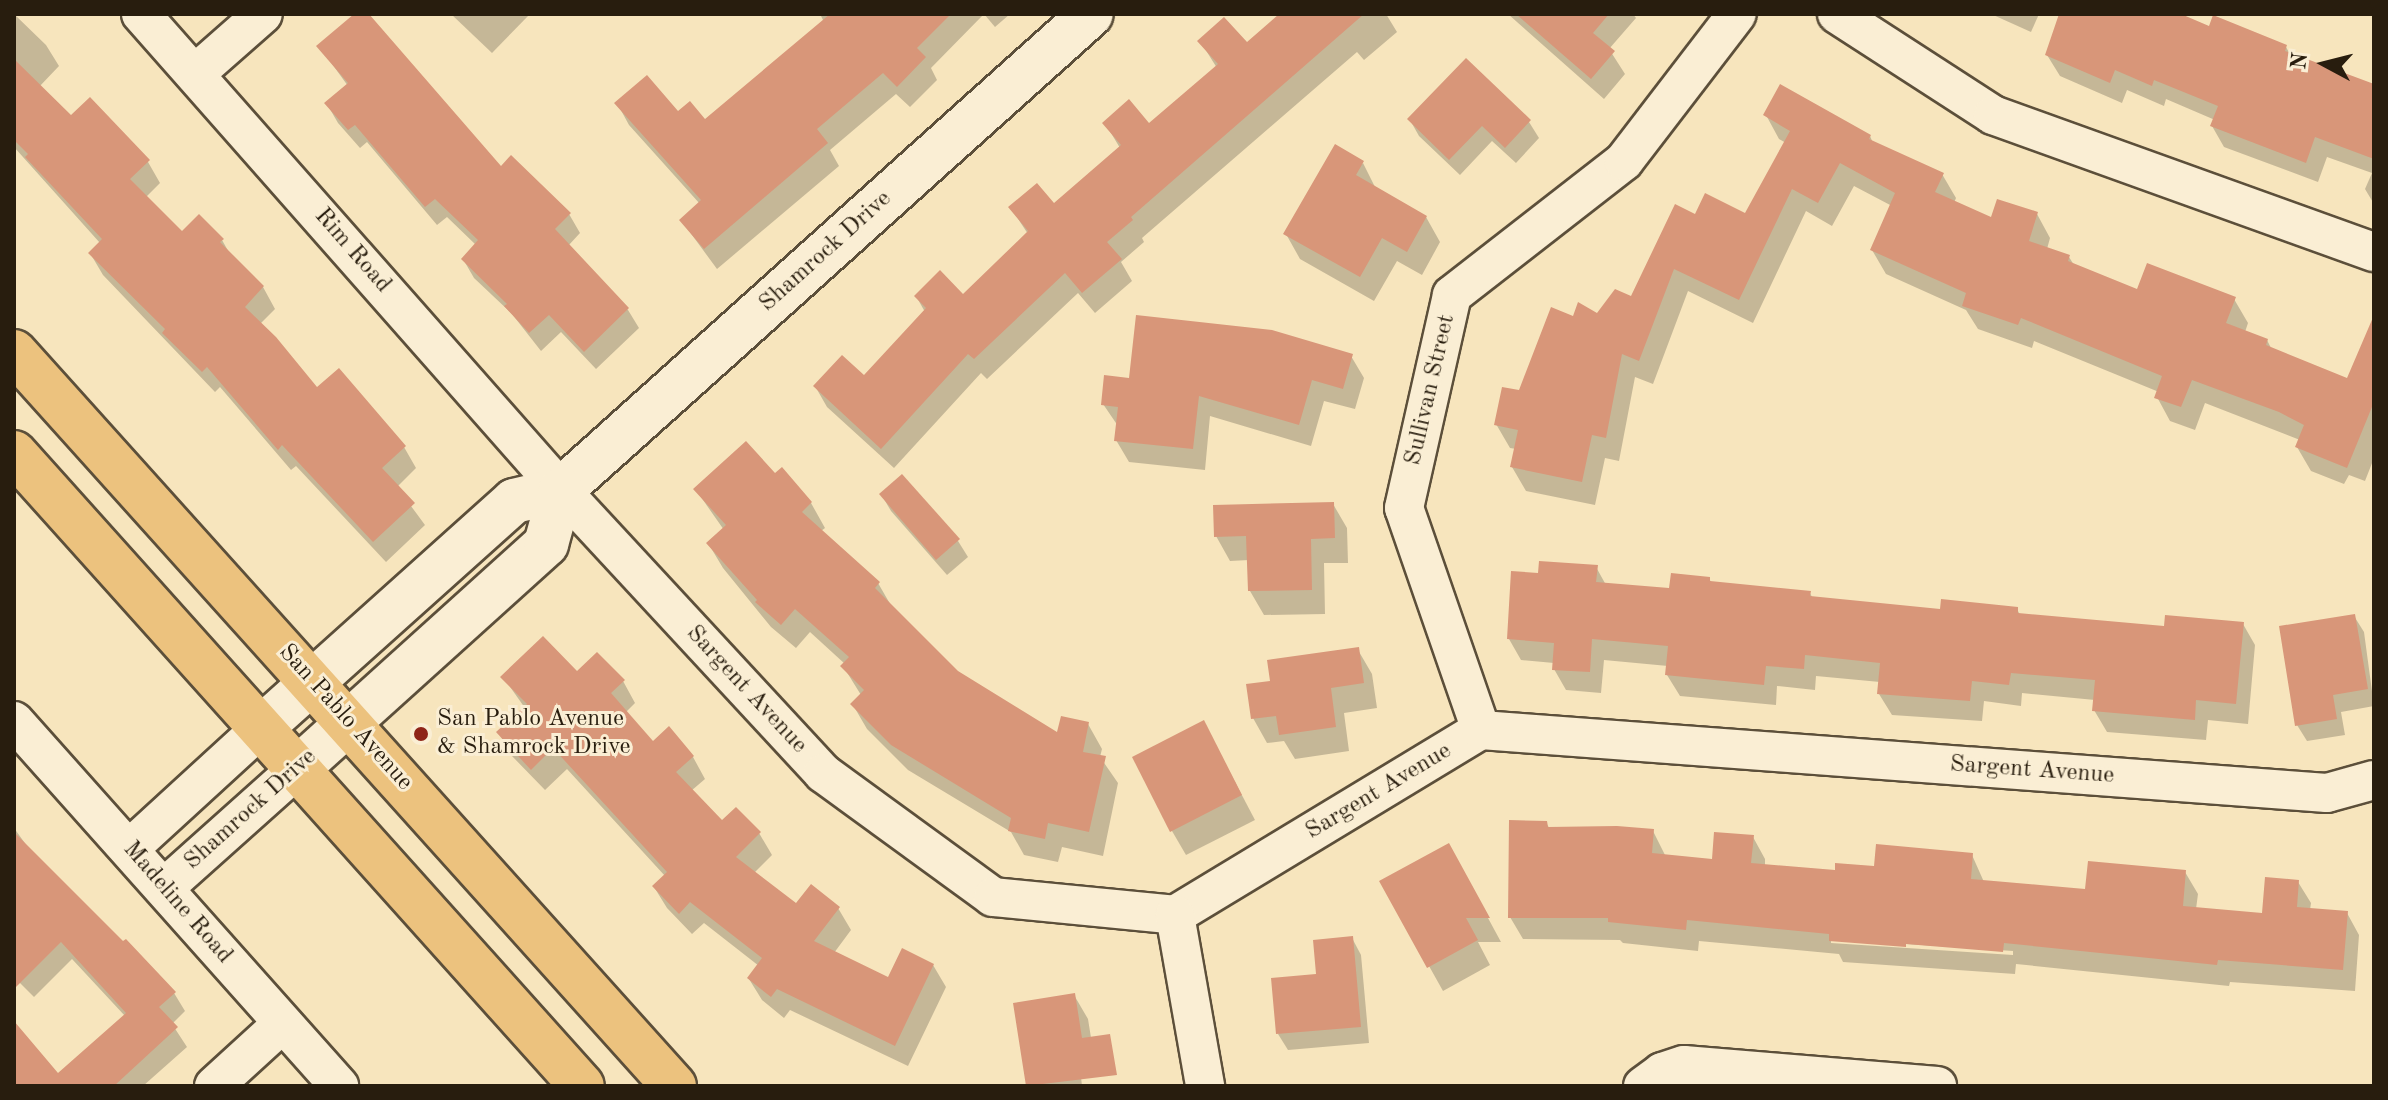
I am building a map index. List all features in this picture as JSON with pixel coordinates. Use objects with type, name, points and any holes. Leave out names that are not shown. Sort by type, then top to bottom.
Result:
[{"type":"main road","name":"San Pablo Avenue","points":[[14,352],[674,1086]]},
{"type":"main road","points":[[14,453],[582,1086]]},
{"type":"street","name":"Rim Road","points":[[141,14],[561,490]]},
{"type":"street","points":[[196,73],[263,14]]},
{"type":"street","name":"Shamrock Drive","points":[[129,849],[514,501],[561,490],[1091,14]]},
{"type":"street","name":"Sullivan Street","points":[[1481,730],[1404,508],[1452,295],[1624,161],[1737,14]]},
{"type":"street","points":[[1837,14],[1993,115],[2374,252]]},
{"type":"street","name":"Shamrock Drive","points":[[164,888],[546,544],[561,490]]},
{"type":"street","name":"Sargent Avenue","points":[[561,490],[823,773],[993,897],[1175,915],[1481,730],[2327,793],[2374,780]]},
{"type":"street","name":"Madeline Road","points":[[14,721],[339,1086]]},
{"type":"street","points":[[1175,915],[1205,1086]]},
{"type":"street","points":[[214,1086],[283,1023]]},
{"type":"street","points":[[1643,1086],[1662,1072],[1684,1065],[1937,1086]]},
{"type":"building","points":[[354,14],[369,14],[501,166],[511,155],[571,213],[555,229],[629,308],[584,352],[549,315],[529,333],[504,306],[507,304],[461,259],[478,240],[435,199],[425,207],[355,125],[348,130],[324,103],[348,83],[316,46]]},
{"type":"building","points":[[830,14],[951,14],[917,48],[926,57],[897,87],[883,73],[817,129],[828,143],[704,249],[679,220],[701,200],[614,103],[647,75],[678,111],[690,101],[705,119]]},
{"type":"building","points":[[1279,14],[1364,14],[1131,217],[1133,220],[1107,242],[1122,259],[1082,293],[1065,273],[974,359],[968,354],[881,449],[813,386],[842,355],[864,375],[926,308],[914,296],[940,270],[963,294],[1028,231],[1008,207],[1037,183],[1054,203],[1121,145],[1102,123],[1129,99],[1149,123],[1218,64],[1197,41],[1224,17],[1247,42]]},
{"type":"building","points":[[1516,14],[1609,14],[1593,33],[1615,51],[1591,79]]},
{"type":"building","points":[[2059,14],[2181,14],[2209,26],[2213,15],[2287,45],[2285,51],[2374,84],[2374,159],[2315,137],[2306,163],[2210,126],[2218,106],[2154,80],[2152,86],[2115,70],[2110,83],[2045,55]]},
{"type":"building","points":[[1466,58],[1531,120],[1505,148],[1482,126],[1449,160],[1407,119]]},
{"type":"building","points":[[14,59],[71,115],[90,97],[150,160],[130,179],[182,231],[199,214],[224,239],[220,242],[264,286],[245,307],[276,337],[317,387],[339,368],[406,446],[382,468],[415,503],[373,542],[282,445],[278,450],[207,367],[202,372],[162,333],[165,329],[88,253],[102,239],[25,157],[28,154],[14,140]]},
{"type":"building","points":[[1780,84],[1871,135],[1869,139],[1944,173],[1935,192],[1991,217],[1997,199],[2038,212],[2029,241],[2070,255],[2068,261],[2137,289],[2147,263],[2236,297],[2226,323],[2268,339],[2266,345],[2347,378],[2374,315],[2374,402],[2347,468],[2295,447],[2304,425],[2279,412],[2192,380],[2181,407],[2154,398],[2162,376],[2021,318],[2018,325],[1962,306],[1966,293],[1870,250],[1895,193],[1840,163],[1818,203],[1792,189],[1739,300],[1674,269],[1639,361],[1622,354],[1606,438],[1592,435],[1582,482],[1510,467],[1518,430],[1494,425],[1502,387],[1519,390],[1551,307],[1573,316],[1578,302],[1597,313],[1615,289],[1631,296],[1675,204],[1695,214],[1705,193],[1745,213],[1790,131],[1763,115]]},
{"type":"building","points":[[1335,144],[1364,161],[1356,175],[1427,216],[1407,252],[1382,238],[1360,277],[1283,234]]},
{"type":"building","points":[[1136,315],[1272,330],[1353,354],[1343,389],[1312,380],[1299,425],[1199,396],[1193,449],[1114,441],[1118,407],[1101,405],[1104,375],[1129,378]]},
{"type":"building","points":[[746,441],[775,473],[782,467],[812,502],[802,512],[880,582],[875,588],[958,671],[1057,732],[1061,716],[1089,722],[1083,752],[1106,756],[1089,832],[1048,823],[1045,839],[1008,831],[1011,818],[891,745],[850,704],[864,690],[840,666],[849,657],[795,609],[781,625],[755,602],[757,600],[706,543],[726,525],[693,489]]},
{"type":"building","points":[[902,474],[960,539],[936,560],[879,494]]},
{"type":"building","points":[[1334,502],[1335,538],[1311,539],[1312,590],[1248,591],[1246,536],[1214,537],[1213,505]]},
{"type":"building","points":[[1539,561],[1598,565],[1596,582],[1669,588],[1671,573],[1710,577],[1710,581],[1811,591],[1810,596],[1940,609],[1941,599],[2018,607],[2018,613],[2164,626],[2165,615],[2244,622],[2236,704],[2196,700],[2195,720],[2092,711],[2095,680],[2011,673],[2009,685],[1972,681],[1970,701],[1877,694],[1880,663],[1805,655],[1804,669],[1766,666],[1764,685],[1665,675],[1668,646],[1592,639],[1590,672],[1552,670],[1554,643],[1507,639],[1511,571],[1538,573]]},
{"type":"building","points":[[2355,614],[2368,689],[2333,695],[2337,719],[2295,726],[2279,626]]},
{"type":"building","points":[[543,636],[577,671],[597,652],[625,680],[611,693],[653,741],[669,726],[694,756],[676,772],[722,820],[736,807],[761,832],[736,857],[796,903],[811,884],[840,907],[814,941],[888,977],[902,948],[934,964],[895,1046],[777,989],[771,997],[747,978],[762,958],[690,902],[679,914],[652,886],[667,872],[553,748],[531,770],[496,732],[527,704],[500,677]]},
{"type":"building","points":[[1359,647],[1364,683],[1331,688],[1336,727],[1279,735],[1276,716],[1251,719],[1246,684],[1270,681],[1267,660]]},
{"type":"building","points":[[1204,720],[1242,795],[1170,832],[1132,757]]},
{"type":"building","points":[[1509,820],[1547,821],[1548,827],[1654,829],[1652,853],[1712,859],[1714,832],[1754,835],[1751,863],[1835,870],[1835,863],[1874,866],[1876,844],[1973,853],[1971,879],[2085,889],[2088,861],[2186,870],[2183,906],[2262,913],[2265,877],[2299,880],[2297,907],[2348,911],[2343,970],[2218,960],[2217,965],[2004,943],[2003,952],[1906,944],[1906,947],[1829,941],[1829,934],[1687,920],[1686,930],[1608,922],[1608,918],[1508,918]]},
{"type":"building","points":[[14,832],[123,941],[126,939],[176,992],[159,1007],[178,1027],[114,1086],[14,1086],[14,1021],[58,1073],[126,1013],[61,942],[14,989]]},
{"type":"building","points":[[1449,843],[1490,918],[1466,918],[1478,940],[1427,968],[1379,881]]},
{"type":"building","points":[[1353,936],[1361,1027],[1276,1034],[1271,978],[1316,974],[1313,940]]},
{"type":"building","points":[[1075,993],[1082,1038],[1110,1034],[1117,1075],[1026,1086],[1013,1003]]},
{"type":"place","name":"San Pablo Avenue & Shamrock Drive","points":[[421,734]]}]
